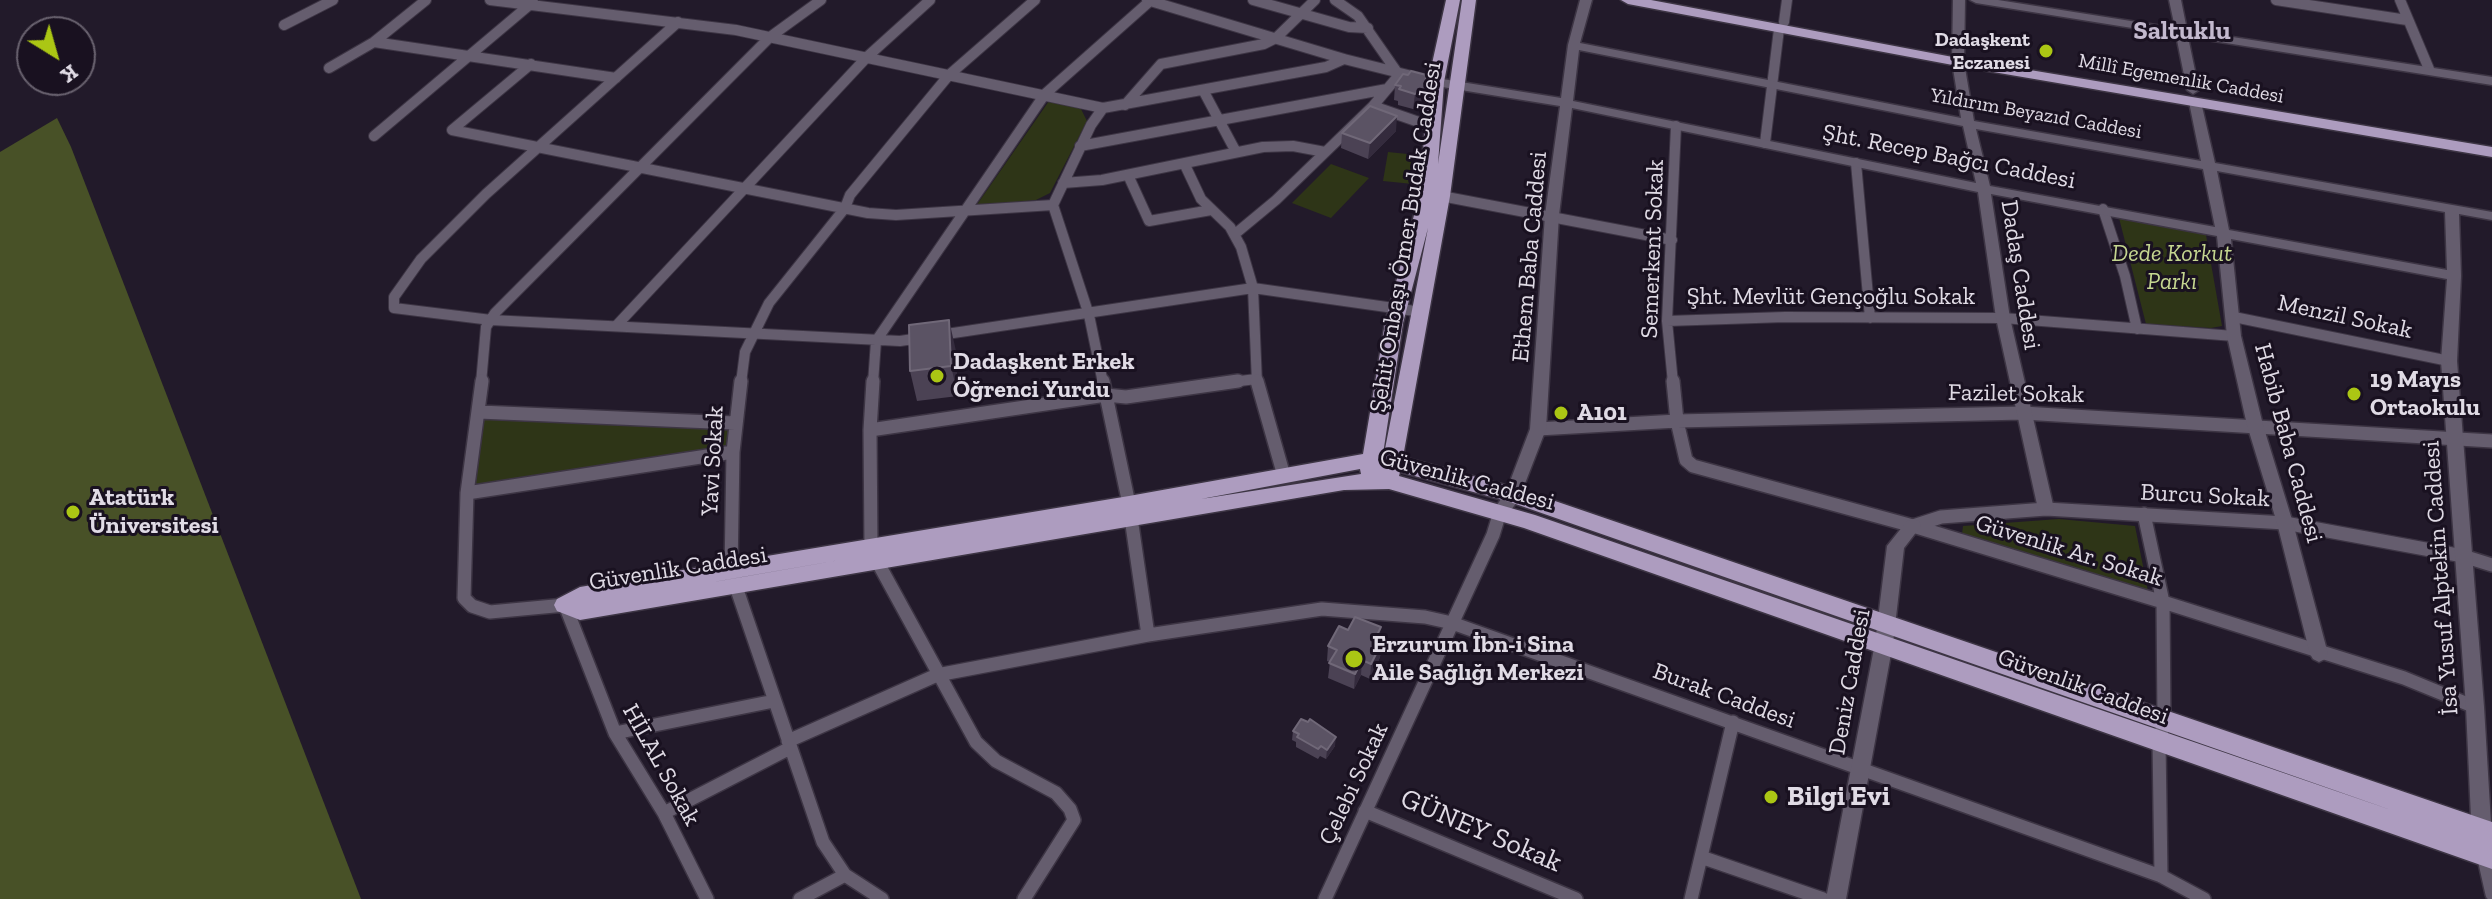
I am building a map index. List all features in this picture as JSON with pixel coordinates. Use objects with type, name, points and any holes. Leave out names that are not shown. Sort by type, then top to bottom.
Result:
[{"type":"main road","name":"Şehit Onbaşı Ömer Budak Caddesi","points":[[1380,471],[1397,309],[1435,194],[1433,127],[1436,82],[1453,0]]},
{"type":"main road","name":"Şehit Onbaşı Ömer Budak Caddesi","points":[[1380,471],[1422,312],[1435,194],[1457,86],[1469,0]]},
{"type":"main road","name":"Millî Egemenlik Caddesi","points":[[1628,0],[2194,96],[2492,140]]},
{"type":"main road","name":"Millî Egemenlik Caddesi","points":[[1671,0],[1782,26]]},
{"type":"main road","name":"Millî Egemenlik Caddesi","points":[[2194,96],[2492,152]]},
{"type":"main road","name":"Güvenlik Caddesi","points":[[565,605],[580,611],[874,555],[1380,471]]},
{"type":"main road","name":"Güvenlik Caddesi","points":[[1129,512],[1284,476],[1380,471],[1507,503],[2487,844]]},
{"type":"street","points":[[284,25],[333,0]]},
{"type":"street","points":[[329,68],[374,42],[426,0]]},
{"type":"street","points":[[490,0],[533,2],[770,37],[1103,108],[1326,67],[1344,59]]},
{"type":"street","points":[[565,605],[490,612],[464,598],[467,493],[479,412],[486,327],[770,37],[821,0]]},
{"type":"street","points":[[617,325],[867,57],[930,0]]},
{"type":"street","name":"Yavi Sokak","points":[[882,899],[845,875],[823,842],[733,580],[733,452],[745,352],[769,303],[845,208],[850,195],[949,75],[1035,0]]},
{"type":"street","points":[[1024,899],[1074,820],[1070,809],[1056,793],[985,752],[976,742],[874,555],[870,430],[876,341],[1045,94],[1148,0],[1169,3],[1399,75],[1436,82]]},
{"type":"street","points":[[1253,0],[1349,27],[1368,28]]},
{"type":"street","points":[[1125,105],[1161,64],[1257,46],[1276,38],[1315,0]]},
{"type":"street","points":[[1335,0],[1358,16],[1399,75]]},
{"type":"street","name":"Ethem Baba Caddesi","points":[[1507,503],[1538,429],[1552,215],[1574,45],[1586,0]]},
{"type":"street","points":[[1765,143],[1770,84],[1787,0]]},
{"type":"street","name":"Dadaş Caddesi","points":[[1959,0],[1958,57],[1984,189],[2003,318],[2046,509]]},
{"type":"street","points":[[1976,0],[2492,81]]},
{"type":"street","name":"Habib Baba Caddesi","points":[[2175,0],[2223,232],[2234,336],[2255,425],[2285,523],[2319,654]]},
{"type":"street","points":[[2276,0],[2407,20]]},
{"type":"street","points":[[2400,0],[2429,69]]},
{"type":"street","points":[[374,136],[533,2]]},
{"type":"street","points":[[678,22],[486,194],[421,259],[402,283],[392,304],[399,311],[491,320],[876,341],[900,341],[1089,315],[1253,288],[1422,312]]},
{"type":"street","points":[[374,42],[616,78]]},
{"type":"street","name":"Yıldırım Beyazıd Caddesi","points":[[1574,45],[1970,124],[2492,216]]},
{"type":"street","points":[[531,64],[452,130],[845,208],[896,215],[1053,205]]},
{"type":"street","points":[[1235,234],[1276,200],[1373,106],[1399,75]]},
{"type":"street","name":"Şht. Recep Bağcı Caddesi","points":[[1436,82],[1566,103],[1984,189],[2454,276]]},
{"type":"street","points":[[1080,146],[1387,89]]},
{"type":"street","points":[[1203,90],[1236,152]]},
{"type":"street","points":[[1373,106],[1433,127]]},
{"type":"street","points":[[1103,108],[1080,146],[1053,205],[1089,315],[1129,512],[1148,635]]},
{"type":"street","name":"Semerkent Sokak","points":[[1676,126],[1667,321],[1677,421]]},
{"type":"street","points":[[1063,183],[1128,175],[1279,146],[1325,152]]},
{"type":"street","points":[[1184,163],[1201,199],[1235,234],[1253,288],[1256,379],[1284,476]]},
{"type":"street","points":[[1856,163],[1870,318]]},
{"type":"street","points":[[1128,175],[1149,221],[1211,210]]},
{"type":"street","points":[[1435,194],[1672,240]]},
{"type":"street","points":[[2103,209],[2125,276],[2137,329]]},
{"type":"street","name":"İsa Yusuf Alptekin Caddesi","points":[[2452,210],[2454,276],[2449,361],[2492,894]]},
{"type":"street","name":"Menzil Sokak","points":[[2234,317],[2449,361]]},
{"type":"street","name":"Şht. Mevlüt Gençoğlu Sokak","points":[[1667,321],[2003,318],[2234,336]]},
{"type":"street","points":[[870,430],[1106,395],[1126,397],[1256,379]]},
{"type":"street","points":[[479,412],[735,423]]},
{"type":"street","name":"Fazilet Sokak","points":[[1538,429],[1677,421],[2023,413],[2492,441]]},
{"type":"street","name":"Güvenlik Ar. Sokak","points":[[1677,421],[1686,460],[1693,466],[1913,526],[2163,602],[2319,654],[2404,678],[2475,707]]},
{"type":"street","points":[[467,493],[733,452]]},
{"type":"street","name":"Çelebi Sokak","points":[[1325,899],[1507,503]]},
{"type":"street","name":"Burcu Sokak","points":[[1913,526],[1941,517],[2046,509],[2285,523],[2463,556],[2492,565]]},
{"type":"street","points":[[2144,514],[2163,602],[2161,876]]},
{"type":"street","name":"Deniz Caddesi","points":[[1836,899],[1885,634],[1896,546],[1913,526]]},
{"type":"street","name":"HİLAL Sokak","points":[[565,605],[615,733],[664,813],[707,899]]},
{"type":"street","name":"Burak Caddesi","points":[[664,813],[789,744],[937,675],[1148,635],[1311,610],[1405,615],[1452,623],[1733,722],[2161,876],[2204,899]]},
{"type":"street","points":[[615,733],[774,701]]},
{"type":"street","points":[[1691,899],[1733,722]]},
{"type":"street","name":"GÜNEY Sokak","points":[[1365,811],[1576,899]]},
{"type":"street","points":[[1701,857],[1823,899]]},
{"type":"street","points":[[800,899],[845,875]]},
{"type":"green space","points":[[1049,101],[1080,107],[1087,121],[1050,193],[1036,200],[976,206]]},
{"type":"green space","name":"Atatürk Üniversitesi","points":[[57,118],[71,147],[361,899],[0,899],[0,152]]},
{"type":"green space","points":[[1388,152],[1417,155],[1413,184],[1383,181]]},
{"type":"green space","points":[[1331,164],[1369,178],[1331,218],[1292,203]]},
{"type":"green space","name":"Dede Korkut Parkı","points":[[2119,218],[2206,235],[2222,326],[2146,324]]},
{"type":"green space","points":[[479,412],[735,423],[733,452],[467,493]]},
{"type":"green space","points":[[2059,519],[2135,526],[2148,591],[1962,534],[1963,526]]},
{"type":"building","points":[[1411,71],[1426,75],[1425,90],[1415,94],[1395,85],[1403,74],[1408,75]]},
{"type":"building","points":[[1370,106],[1397,116],[1370,143],[1342,133]]},
{"type":"building","points":[[949,320],[951,366],[910,371],[909,325]]},
{"type":"building","name":"Erzurum İbn-i Sina Aile Sağlığı Merkezi","points":[[1355,617],[1381,627],[1375,639],[1382,642],[1371,664],[1362,660],[1355,674],[1329,663],[1337,650],[1328,646],[1339,626],[1348,630]]},
{"type":"building","points":[[1301,719],[1308,722],[1310,719],[1336,737],[1327,750],[1321,746],[1318,749],[1297,737],[1299,734],[1293,731]]},
{"type":"place","name":"Dadaşkent Eczanesi","points":[[2046,51]]},
{"type":"place","name":"Dadaşkent Erkek Öğrenci Yurdu","points":[[937,376]]},
{"type":"place","name":"19 Mayıs Ortaokulu","points":[[2354,394]]},
{"type":"place","name":"A101","points":[[1561,413]]},
{"type":"place","name":"Atatürk Üniversitesi","points":[[73,512]]},
{"type":"place","name":"Erzurum İbn-i Sina Aile Sağlığı Merkezi","points":[[1354,659]]},
{"type":"place","name":"Bilgi Evi","points":[[1771,797]]},
{"type":"district","name":"Saltuklu","points":[[2182,32]]}]
